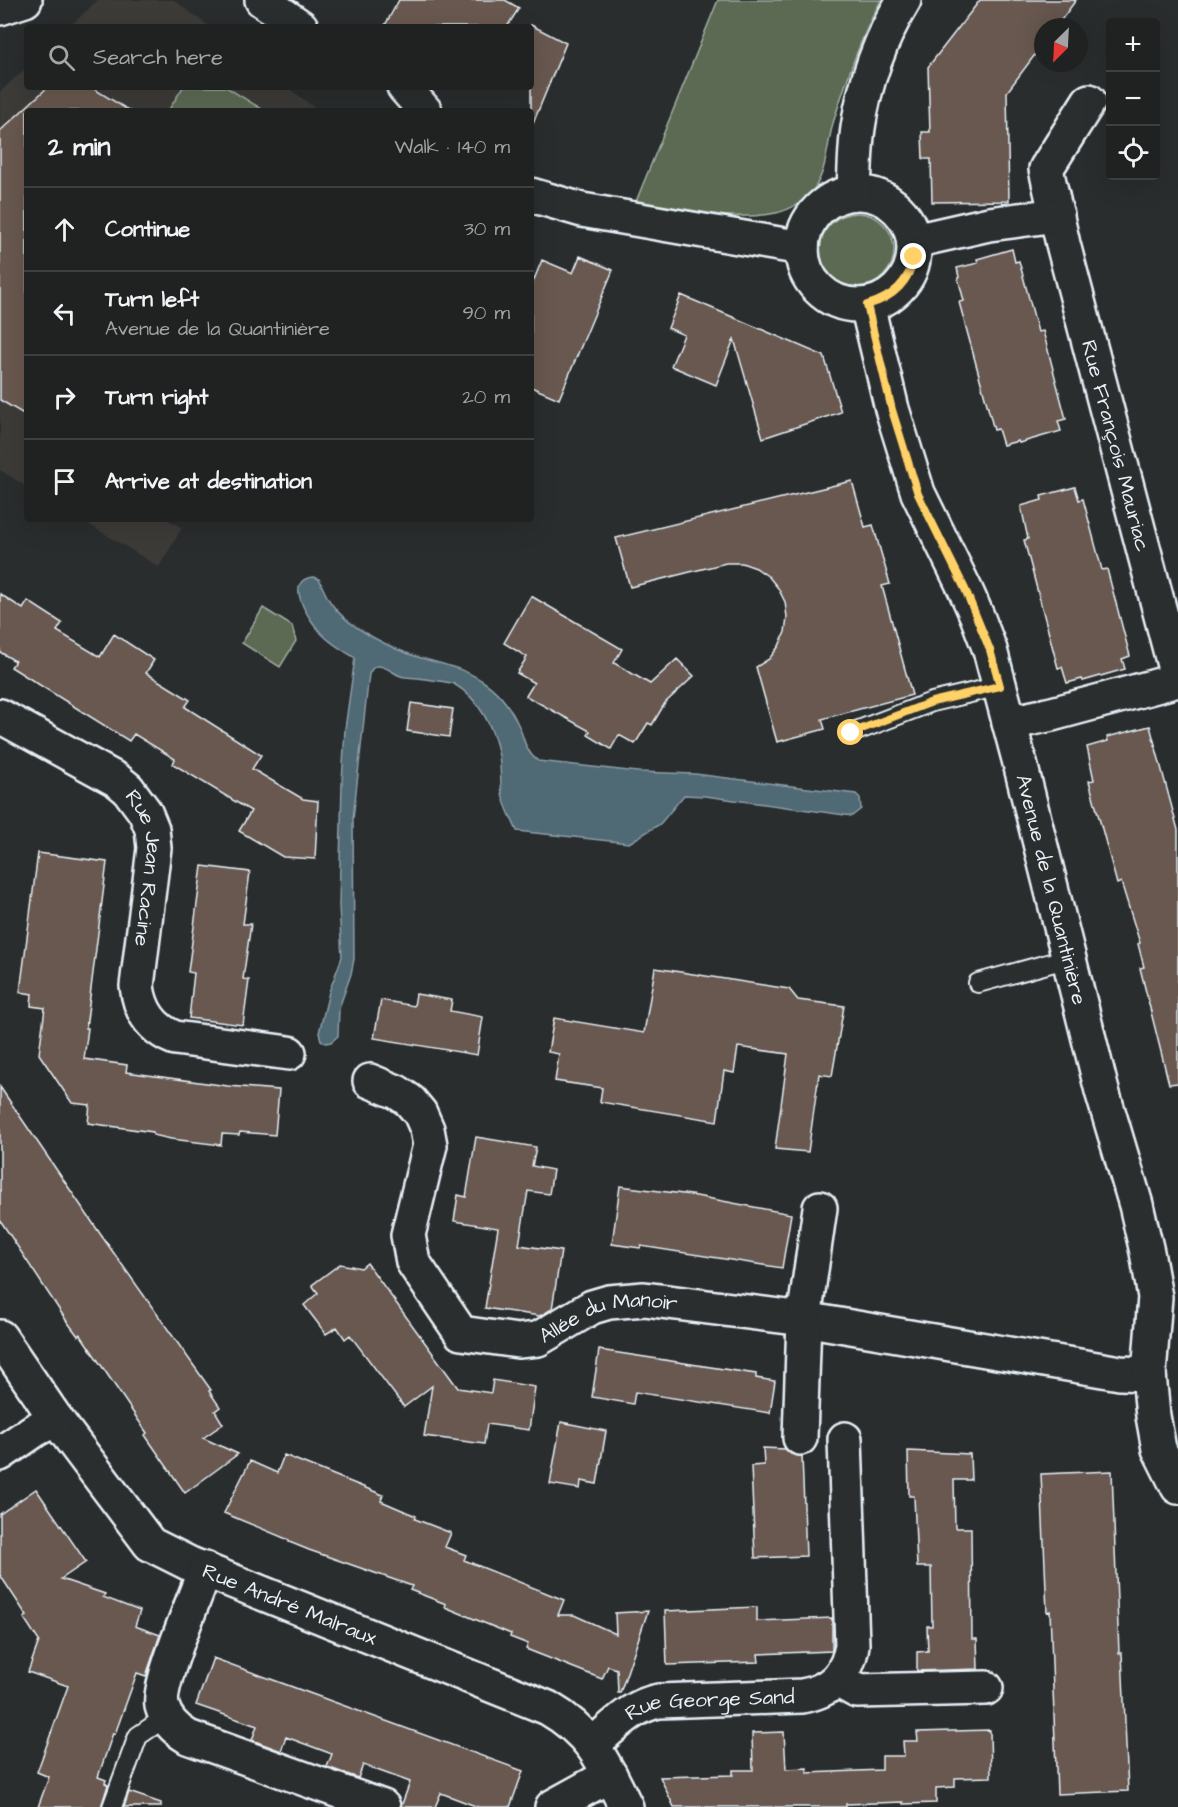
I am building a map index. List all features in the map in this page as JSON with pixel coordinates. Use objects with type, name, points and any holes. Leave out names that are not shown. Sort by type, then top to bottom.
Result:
[{"type":"street","points":[[0,8],[25,0]]},
{"type":"street","points":[[262,0],[297,24]]},
{"type":"street","points":[[854,193],[857,136],[866,92],[880,51],[904,0]]},
{"type":"street","points":[[407,90],[422,108]]},
{"type":"street","name":"Rue François Mauriac","points":[[1089,101],[1046,169],[1178,675]]},
{"type":"street","points":[[854,193],[871,194],[893,206],[909,225],[914,241],[912,265],[906,279],[889,296],[867,305],[857,306],[838,302],[821,291],[809,276],[802,248],[808,224],[818,210],[830,200],[854,193]]},
{"type":"street","points":[[534,196],[582,210],[802,248]]},
{"type":"street","points":[[914,241],[989,224],[1057,215]]},
{"type":"street","name":"Avenue de la Quantinière","points":[[867,305],[892,410],[918,494],[969,598],[990,650],[1000,686],[1102,1091],[1136,1205],[1152,1273],[1155,1298],[1149,1374],[1153,1416],[1159,1449],[1178,1487]]},
{"type":"street","points":[[1009,723],[1052,714],[1178,680]]},
{"type":"street","name":"Rue Jean Racine","points":[[0,716],[117,780],[137,799],[145,812],[152,829],[154,848],[137,986],[138,999],[149,1021],[166,1035],[176,1038],[289,1053]]},
{"type":"street","name":"Allée du Manoir","points":[[370,1082],[397,1092],[410,1101],[420,1113],[427,1129],[430,1145],[408,1235],[413,1262],[461,1333],[518,1341],[538,1339],[592,1307],[626,1299],[644,1299],[804,1319]]},
{"type":"street","points":[[800,1438],[804,1319],[820,1208]]},
{"type":"street","points":[[804,1319],[1120,1373],[1149,1374]]},
{"type":"street","name":"Rue André Malraux","points":[[0,1337],[56,1419],[150,1544],[205,1569],[548,1708],[573,1724],[593,1744],[626,1807]]},
{"type":"street","points":[[0,1454],[35,1430],[56,1419]]},
{"type":"street","points":[[845,1439],[852,1645],[845,1669],[837,1680],[857,1691],[986,1688]]},
{"type":"street","points":[[205,1569],[164,1682],[161,1694],[166,1717],[179,1732],[188,1737],[383,1807]]},
{"type":"street","name":"Rue George Sand","points":[[593,1744],[626,1715],[647,1703],[802,1696],[815,1694],[837,1680]]},
{"type":"street","points":[[552,1807],[610,1775]]},
{"type":"lane","points":[[851,733],[932,702],[1000,686]]},
{"type":"lane","points":[[978,983],[1069,958]]},
{"type":"lane","points":[[112,1807],[138,1736],[166,1717]]},
{"type":"shaded area","points":[[98,0],[174,0],[206,24],[72,24]]},
{"type":"shaded area","points":[[24,70],[24,90],[291,90],[315,108],[24,108],[24,485],[0,470],[0,92]]},
{"type":"shaded area","points":[[85,522],[172,522],[182,528],[159,567]]},
{"type":"green space","points":[[718,0],[881,0],[866,29],[848,76],[818,182],[802,201],[781,212],[723,216],[635,204]]},
{"type":"green space","points":[[181,90],[231,90],[260,108],[170,108]]},
{"type":"green space","points":[[850,213],[864,213],[878,219],[888,229],[894,243],[892,264],[878,281],[864,287],[850,287],[836,281],[826,271],[820,257],[820,243],[826,229],[836,219]]},
{"type":"green space","points":[[263,608],[292,626],[296,641],[280,667],[242,643]]},
{"type":"water","points":[[314,577],[319,579],[334,607],[362,631],[398,650],[467,672],[492,688],[510,710],[527,747],[538,761],[638,772],[695,774],[856,794],[860,798],[861,809],[852,816],[684,795],[660,824],[629,843],[517,831],[503,798],[499,756],[494,735],[478,706],[454,684],[401,676],[384,667],[376,666],[369,674],[353,819],[354,959],[339,1008],[338,1036],[326,1043],[321,1040],[319,1033],[329,992],[342,957],[339,906],[342,783],[345,729],[355,658],[325,637],[305,611],[299,592],[300,585],[304,579]]},
{"type":"building","points":[[399,0],[505,0],[519,8],[509,24],[386,24]]},
{"type":"building","points":[[980,0],[1076,0],[1063,18],[1034,18],[1034,56],[1007,92],[1009,201],[932,202],[931,159],[923,159],[922,132],[930,132],[928,67]]},
{"type":"building","points":[[534,27],[566,43],[534,121],[534,108],[531,108],[531,90],[534,90]]},
{"type":"building","points":[[45,90],[96,90],[125,108],[25,108]]},
{"type":"building","points":[[24,109],[24,414],[0,400],[0,131]]},
{"type":"building","points":[[1012,249],[1015,262],[1019,261],[1038,332],[1043,331],[1066,419],[1058,421],[1061,431],[1019,443],[1018,441],[1003,445],[998,429],[994,430],[959,302],[964,301],[957,268],[978,263],[977,259]]},
{"type":"building","points":[[580,256],[613,270],[559,399],[534,388],[534,280],[542,260],[573,273]]},
{"type":"building","points":[[681,295],[824,356],[841,412],[763,438],[734,339],[716,385],[671,366],[684,335],[668,328]]},
{"type":"building","points":[[852,481],[865,527],[873,525],[890,584],[882,586],[912,695],[822,719],[825,729],[777,742],[756,667],[769,659],[779,646],[785,632],[787,617],[785,602],[778,588],[769,577],[756,568],[742,563],[726,563],[630,587],[616,538]]},
{"type":"building","points":[[1075,487],[1079,500],[1083,499],[1102,570],[1107,569],[1130,656],[1122,659],[1125,669],[1083,681],[1082,679],[1067,683],[1062,667],[1058,668],[1024,540],[1028,539],[1021,506],[1042,500],[1041,496]]},
{"type":"building","points":[[0,594],[23,609],[28,601],[62,623],[57,631],[100,657],[114,634],[154,660],[146,673],[190,700],[185,707],[261,755],[252,769],[303,799],[318,801],[315,859],[283,857],[239,831],[251,811],[173,764],[175,759],[134,734],[129,741],[11,667],[15,661],[0,652]]},
{"type":"building","points":[[531,596],[622,649],[614,663],[650,684],[677,659],[694,676],[665,703],[652,725],[648,723],[635,744],[619,735],[611,749],[588,735],[590,731],[526,696],[534,683],[517,673],[527,657],[504,643]]},
{"type":"building","points":[[411,703],[453,709],[449,737],[407,731]]},
{"type":"building","points":[[1150,726],[1178,830],[1178,1083],[1169,1084],[1140,968],[1144,967],[1138,944],[1140,943],[1121,882],[1117,884],[1089,781],[1094,780],[1087,747],[1108,741],[1107,737]]},
{"type":"building","points":[[38,853],[107,862],[84,1059],[127,1065],[126,1072],[228,1086],[279,1090],[275,1135],[240,1132],[239,1135],[222,1134],[221,1145],[171,1139],[153,1135],[153,1132],[88,1123],[90,1105],[72,1103],[39,1054],[45,1008],[31,1006],[32,994],[20,992]]},
{"type":"building","points":[[202,866],[250,872],[243,924],[251,924],[243,979],[249,980],[243,1025],[189,1018],[194,973],[188,972]]},
{"type":"building","points":[[655,968],[789,989],[798,1000],[844,1006],[832,1076],[819,1074],[808,1152],[775,1149],[788,1054],[738,1047],[734,1073],[724,1071],[717,1121],[600,1102],[602,1088],[555,1081],[559,1054],[548,1052],[554,1018],[644,1033]]},
{"type":"building","points":[[416,994],[452,1000],[450,1011],[483,1017],[477,1055],[374,1038],[381,1000],[414,1006]]},
{"type":"building","points":[[0,1087],[211,1390],[209,1391],[220,1407],[215,1411],[223,1424],[203,1438],[238,1454],[185,1493],[80,1334],[78,1336],[66,1320],[0,1220]]},
{"type":"building","points":[[476,1137],[536,1147],[532,1166],[553,1170],[549,1194],[528,1191],[519,1245],[561,1251],[552,1309],[540,1316],[485,1308],[498,1228],[454,1221],[458,1195],[466,1197]]},
{"type":"building","points":[[620,1186],[691,1195],[791,1214],[782,1268],[641,1246],[640,1248],[612,1244]]},
{"type":"building","points":[[367,1263],[458,1388],[491,1393],[493,1380],[535,1387],[529,1430],[487,1424],[484,1444],[424,1436],[432,1386],[404,1407],[350,1335],[345,1339],[337,1327],[326,1334],[304,1305],[318,1293],[312,1285],[340,1264],[361,1268]]},
{"type":"building","points":[[599,1350],[756,1374],[756,1378],[775,1381],[770,1413],[635,1392],[633,1404],[592,1397]]},
{"type":"building","points":[[561,1422],[606,1431],[597,1484],[581,1481],[580,1489],[550,1484]]},
{"type":"building","points":[[763,1448],[785,1449],[791,1454],[802,1456],[806,1556],[755,1558],[751,1466],[764,1465]]},
{"type":"building","points":[[908,1451],[970,1454],[971,1480],[954,1480],[955,1528],[971,1528],[972,1639],[977,1639],[978,1669],[917,1671],[917,1652],[928,1651],[927,1626],[932,1626],[931,1567],[917,1567],[914,1496],[909,1496]]},
{"type":"building","points":[[284,1455],[383,1495],[381,1501],[416,1516],[415,1519],[451,1533],[445,1547],[466,1555],[464,1560],[564,1600],[558,1615],[574,1615],[616,1634],[615,1613],[648,1611],[620,1693],[618,1693],[617,1669],[608,1666],[602,1679],[526,1649],[528,1644],[510,1637],[511,1634],[445,1607],[446,1604],[410,1590],[412,1586],[309,1550],[224,1513],[250,1461],[277,1473]]},
{"type":"building","points":[[1112,1471],[1119,1653],[1122,1653],[1128,1791],[1057,1794],[1050,1611],[1047,1612],[1041,1474]]},
{"type":"building","points":[[36,1489],[86,1562],[61,1579],[105,1594],[103,1597],[140,1611],[135,1626],[160,1635],[146,1676],[137,1673],[115,1734],[113,1733],[98,1777],[106,1780],[105,1783],[108,1785],[101,1807],[38,1807],[49,1777],[37,1772],[68,1686],[28,1672],[39,1641],[24,1618],[27,1616],[0,1575],[0,1514]]},
{"type":"building","points":[[757,1607],[757,1621],[832,1618],[832,1651],[758,1654],[759,1662],[667,1665],[665,1611]]},
{"type":"building","points":[[213,1658],[523,1771],[510,1807],[478,1807],[441,1793],[435,1807],[401,1807],[410,1782],[363,1765],[358,1778],[327,1767],[332,1754],[286,1737],[281,1751],[252,1740],[257,1726],[196,1705]]},
{"type":"building","points":[[990,1730],[991,1777],[955,1778],[955,1787],[936,1788],[936,1803],[846,1804],[846,1807],[674,1807],[660,1777],[733,1775],[733,1770],[753,1770],[752,1733],[784,1732],[786,1769],[807,1768],[807,1773],[882,1770],[882,1756],[904,1756],[903,1741],[918,1741],[917,1732]]},
{"type":"building","points":[[129,1792],[161,1803],[161,1807],[124,1807]]},
{"type":"route","points":[[851,733],[932,702],[1000,686],[977,616],[918,494],[892,410],[867,305],[883,300],[901,286],[910,272],[914,257]]}]
